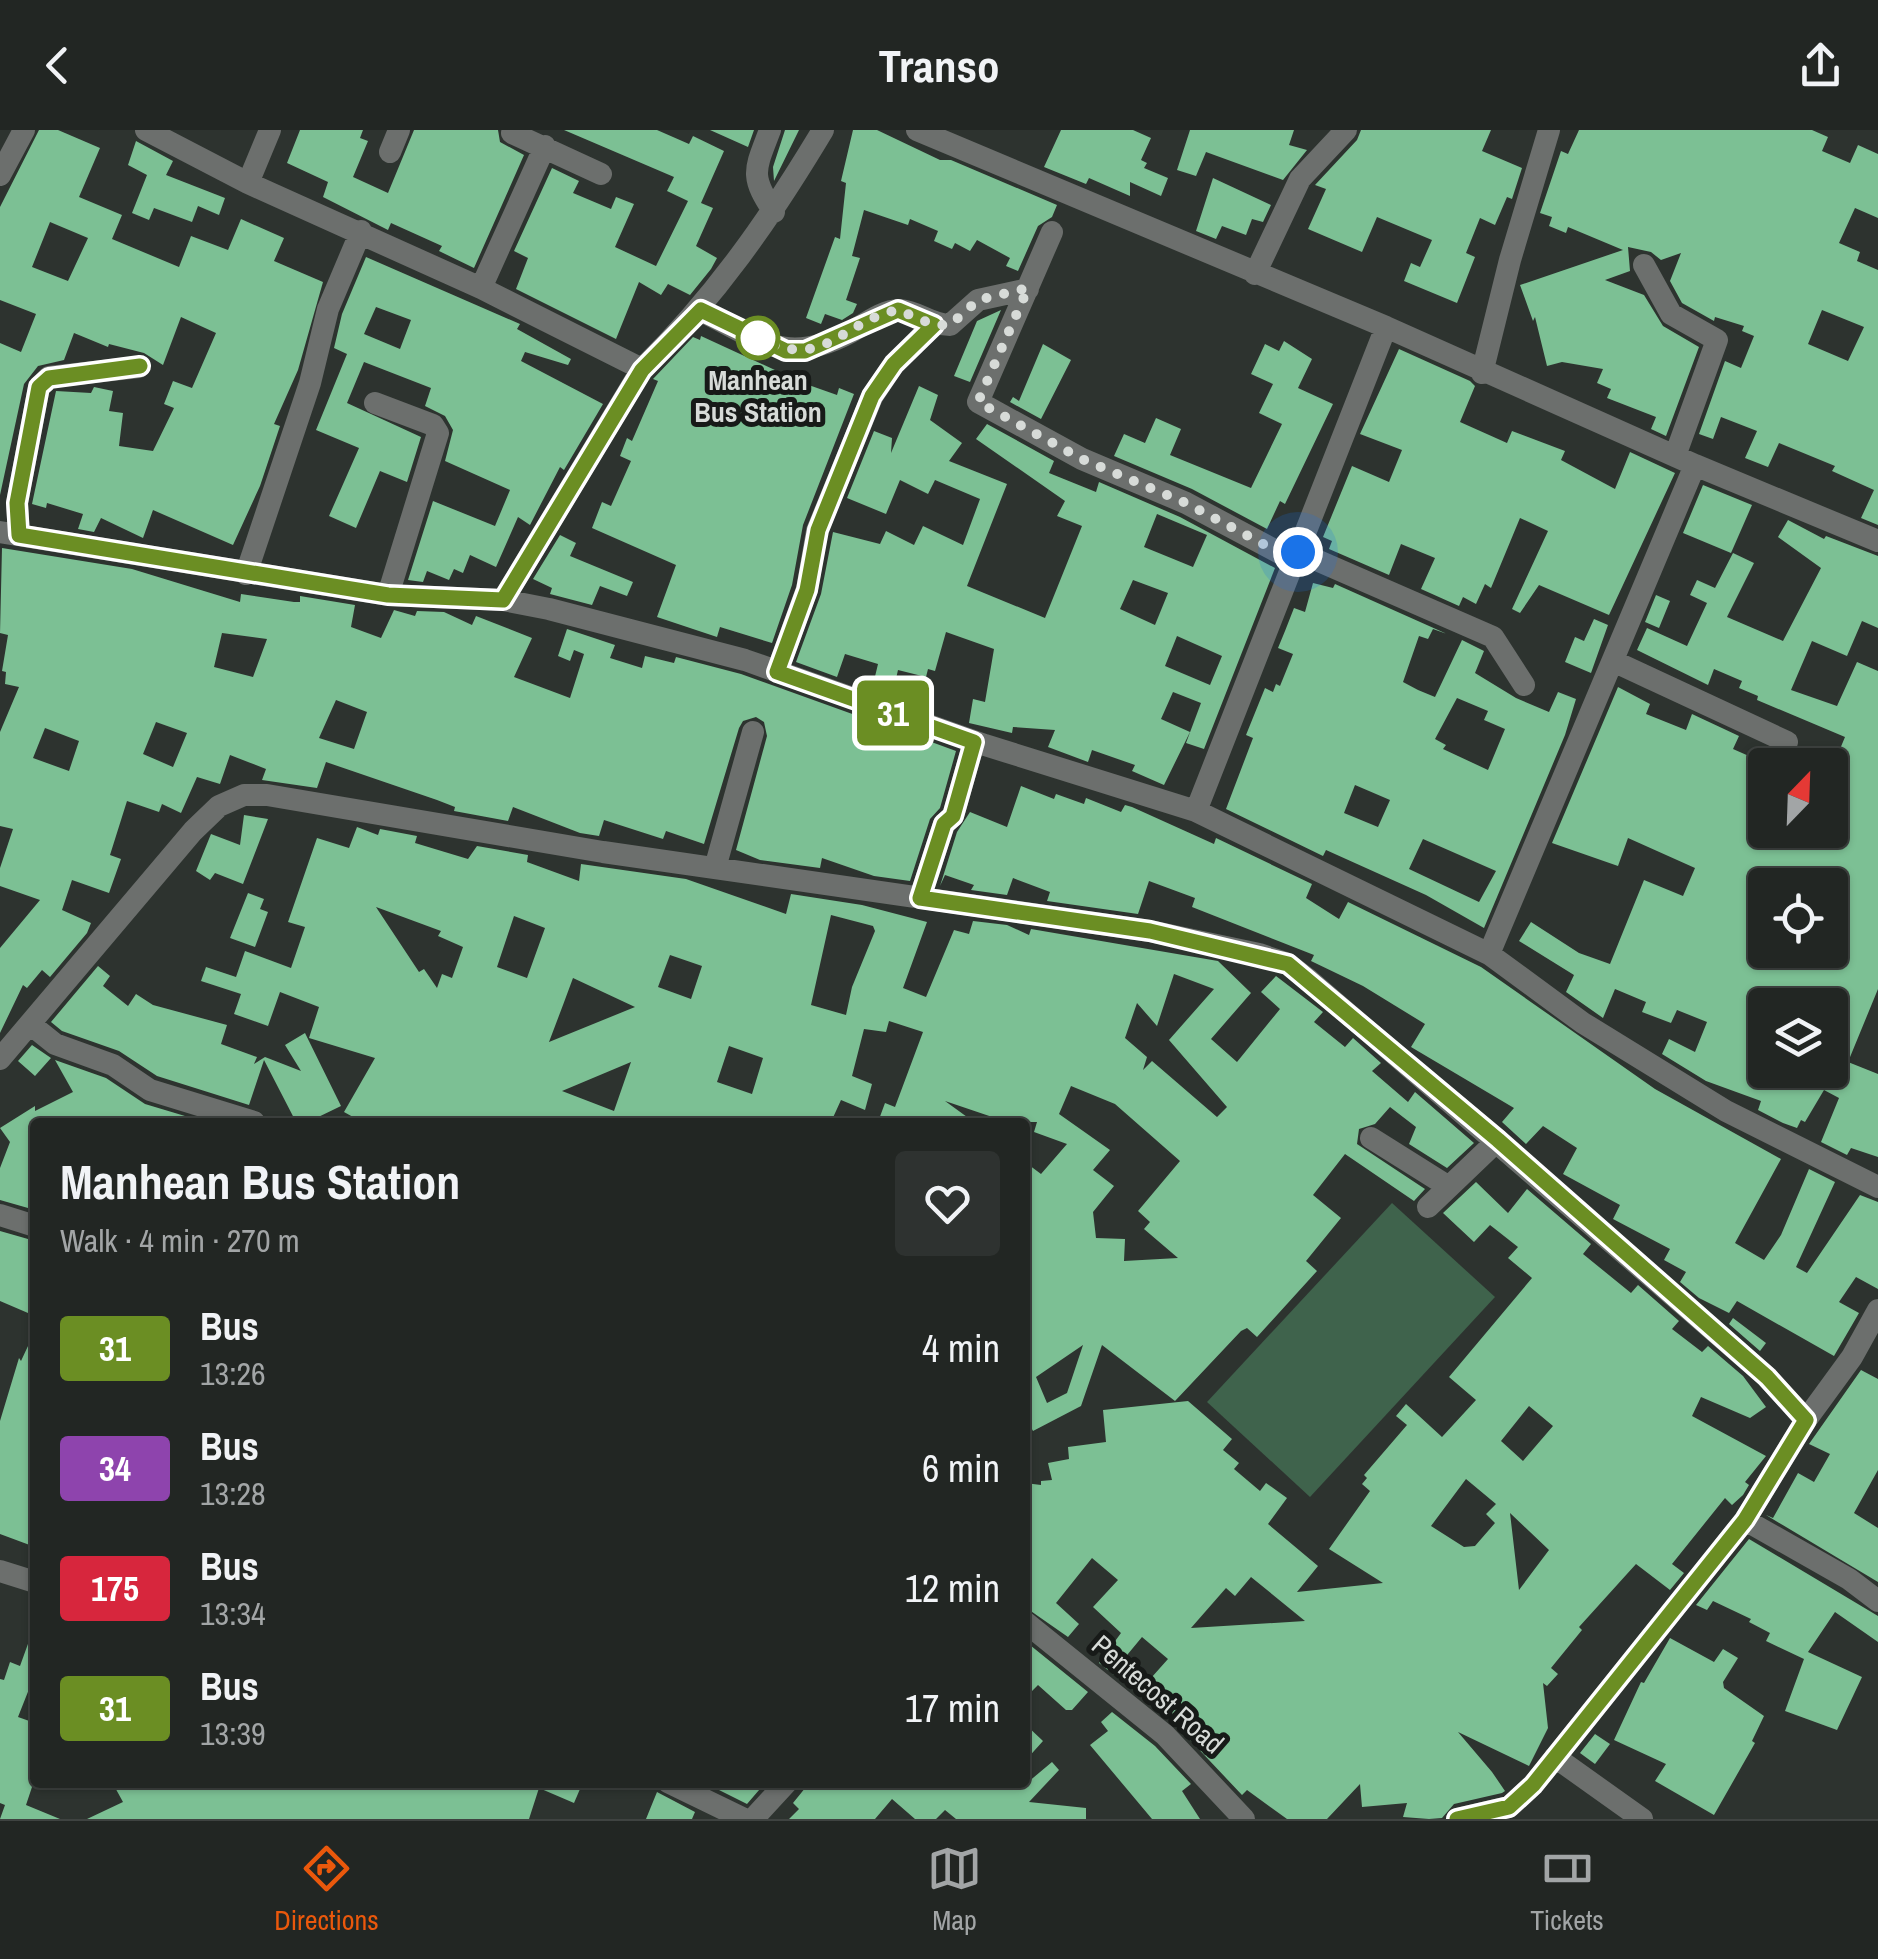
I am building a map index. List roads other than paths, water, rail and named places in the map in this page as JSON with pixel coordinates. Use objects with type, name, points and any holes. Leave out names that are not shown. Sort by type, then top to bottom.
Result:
[{"type":"street","points":[[0,175],[24,130]]},
{"type":"street","points":[[146,130],[248,183],[362,231],[481,288],[642,370]]},
{"type":"street","points":[[248,183],[270,130]]},
{"type":"street","points":[[770,130],[755,170],[755,184],[774,212]]},
{"type":"street","points":[[503,600],[642,370],[701,310],[774,212],[823,130]]},
{"type":"street","points":[[917,130],[1386,327],[1685,461],[1878,540]]},
{"type":"street","points":[[1256,274],[1300,180],[1346,130]]},
{"type":"street","points":[[1482,373],[1510,260],[1549,130]]},
{"type":"street","points":[[512,133],[601,174]]},
{"type":"street","points":[[481,288],[545,146]]},
{"type":"street","points":[[246,574],[310,384],[328,309],[362,231]]},
{"type":"street","points":[[1052,232],[978,402],[1082,459],[1186,503],[1296,557],[1493,638],[1524,686]]},
{"type":"street","points":[[1489,954],[1613,661],[1685,461],[1717,340],[1672,314],[1644,265]]},
{"type":"street","points":[[701,310],[786,351],[805,351],[898,310],[934,325],[950,325],[978,300],[1028,288]]},
{"type":"street","points":[[777,672],[807,590],[818,530],[872,396],[894,364],[934,325]]},
{"type":"street","points":[[1196,811],[1386,327]]},
{"type":"street","points":[[140,366],[49,378],[39,387],[10,534],[388,595],[503,600],[777,672],[974,742],[1196,811],[1489,954],[1583,1023],[1726,1110],[1878,1187]]},
{"type":"street","points":[[374,403],[433,425],[438,433],[388,595]]},
{"type":"street","points":[[1613,661],[1787,742]]},
{"type":"street","points":[[715,868],[753,732]]},
{"type":"street","points":[[920,898],[944,824],[953,816],[974,742]]},
{"type":"street","points":[[0,1059],[193,831],[218,806],[244,795],[309,800],[715,868],[1150,931],[1288,964],[1498,1140],[1767,1377],[1806,1420]]},
{"type":"street","points":[[30,1024],[55,1044],[113,1066],[150,1090],[241,1118]]},
{"type":"street","points":[[1371,1138],[1449,1188]]},
{"type":"street","points":[[1428,1207],[1498,1140]]},
{"type":"street","points":[[0,1215],[30,1224]]},
{"type":"street","points":[[1457,1819],[1509,1807],[1556,1757],[1745,1520],[1806,1420],[1852,1357],[1878,1310]]},
{"type":"street","points":[[1745,1520],[1878,1601]]},
{"type":"street","points":[[0,1571],[30,1580]]},
{"type":"street","name":"Pentecost Road","points":[[1030,1626],[1166,1735],[1244,1819]]},
{"type":"street","points":[[1556,1757],[1642,1819]]},
{"type":"street","points":[[680,1788],[744,1819]]},
{"type":"street","points":[[753,1819],[781,1788]]},
{"type":"place","name":"Manhean Bus Station","points":[[758,338]]}]
